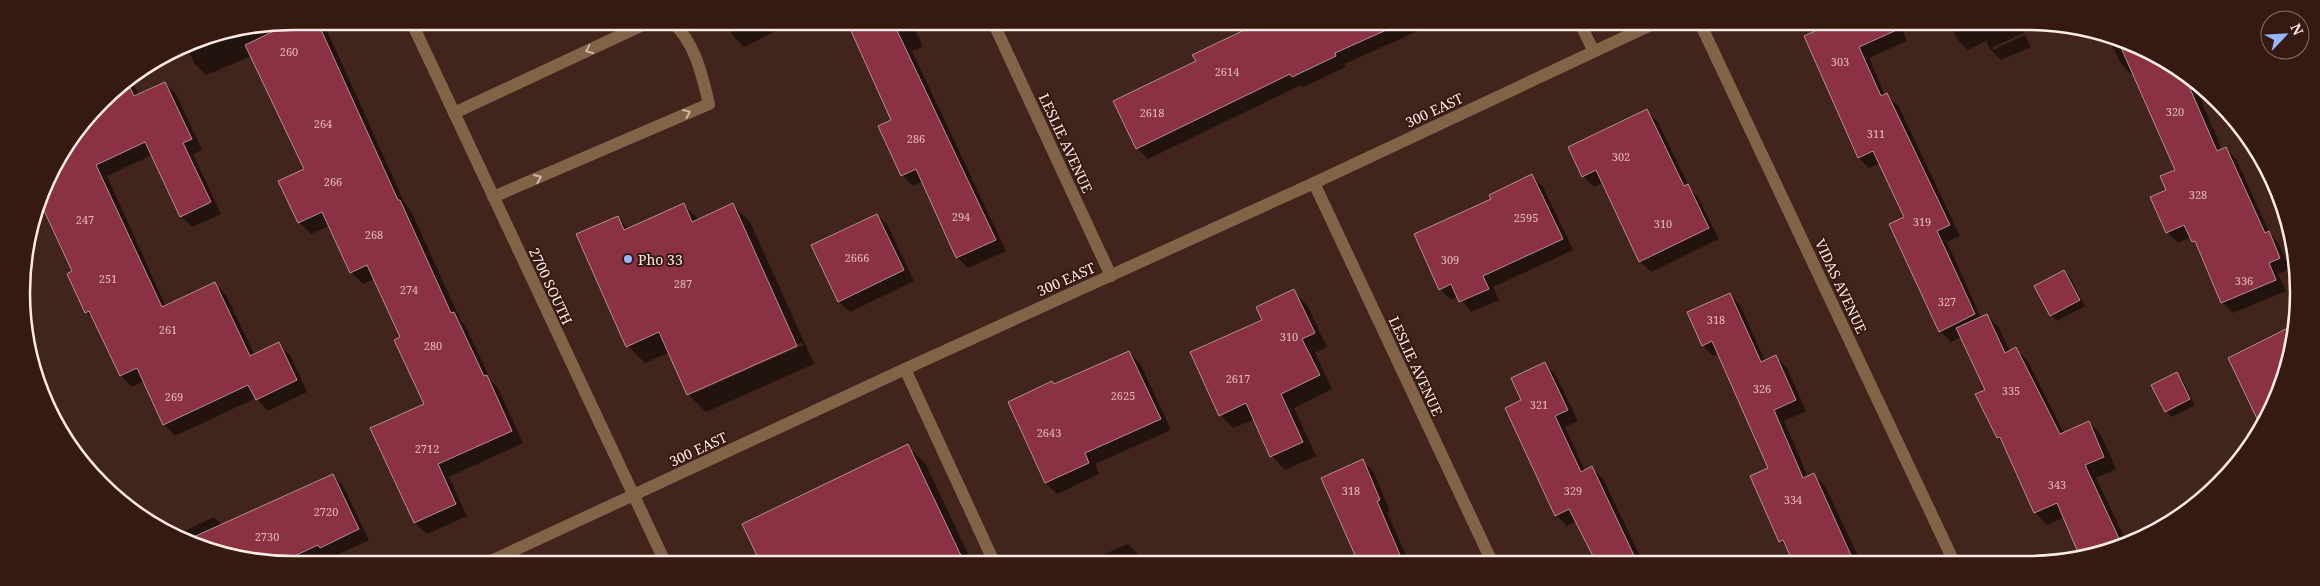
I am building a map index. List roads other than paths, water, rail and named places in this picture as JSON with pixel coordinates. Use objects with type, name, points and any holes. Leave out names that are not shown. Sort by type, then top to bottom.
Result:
[{"type":"street","name":"2700 SOUTH","points":[[415,30],[662,556]]},
{"type":"street","points":[[454,112],[632,30]]},
{"type":"street","points":[[493,197],[710,104],[702,72],[682,30]]},
{"type":"street","name":"LESLIE AVENUE","points":[[997,30],[1111,276]]},
{"type":"street","points":[[1583,30],[1593,50]]},
{"type":"street","name":"300 EAST","points":[[503,556],[905,369],[1314,183],[1639,30]]},
{"type":"street","name":"VIDAS AVENUE","points":[[1703,30],[1951,556]]},
{"type":"street","name":"LESLIE AVENUE","points":[[1314,183],[1489,556]]},
{"type":"street","points":[[905,369],[991,556]]},
{"type":"place","name":"Pho 33","points":[[628,259]]}]
